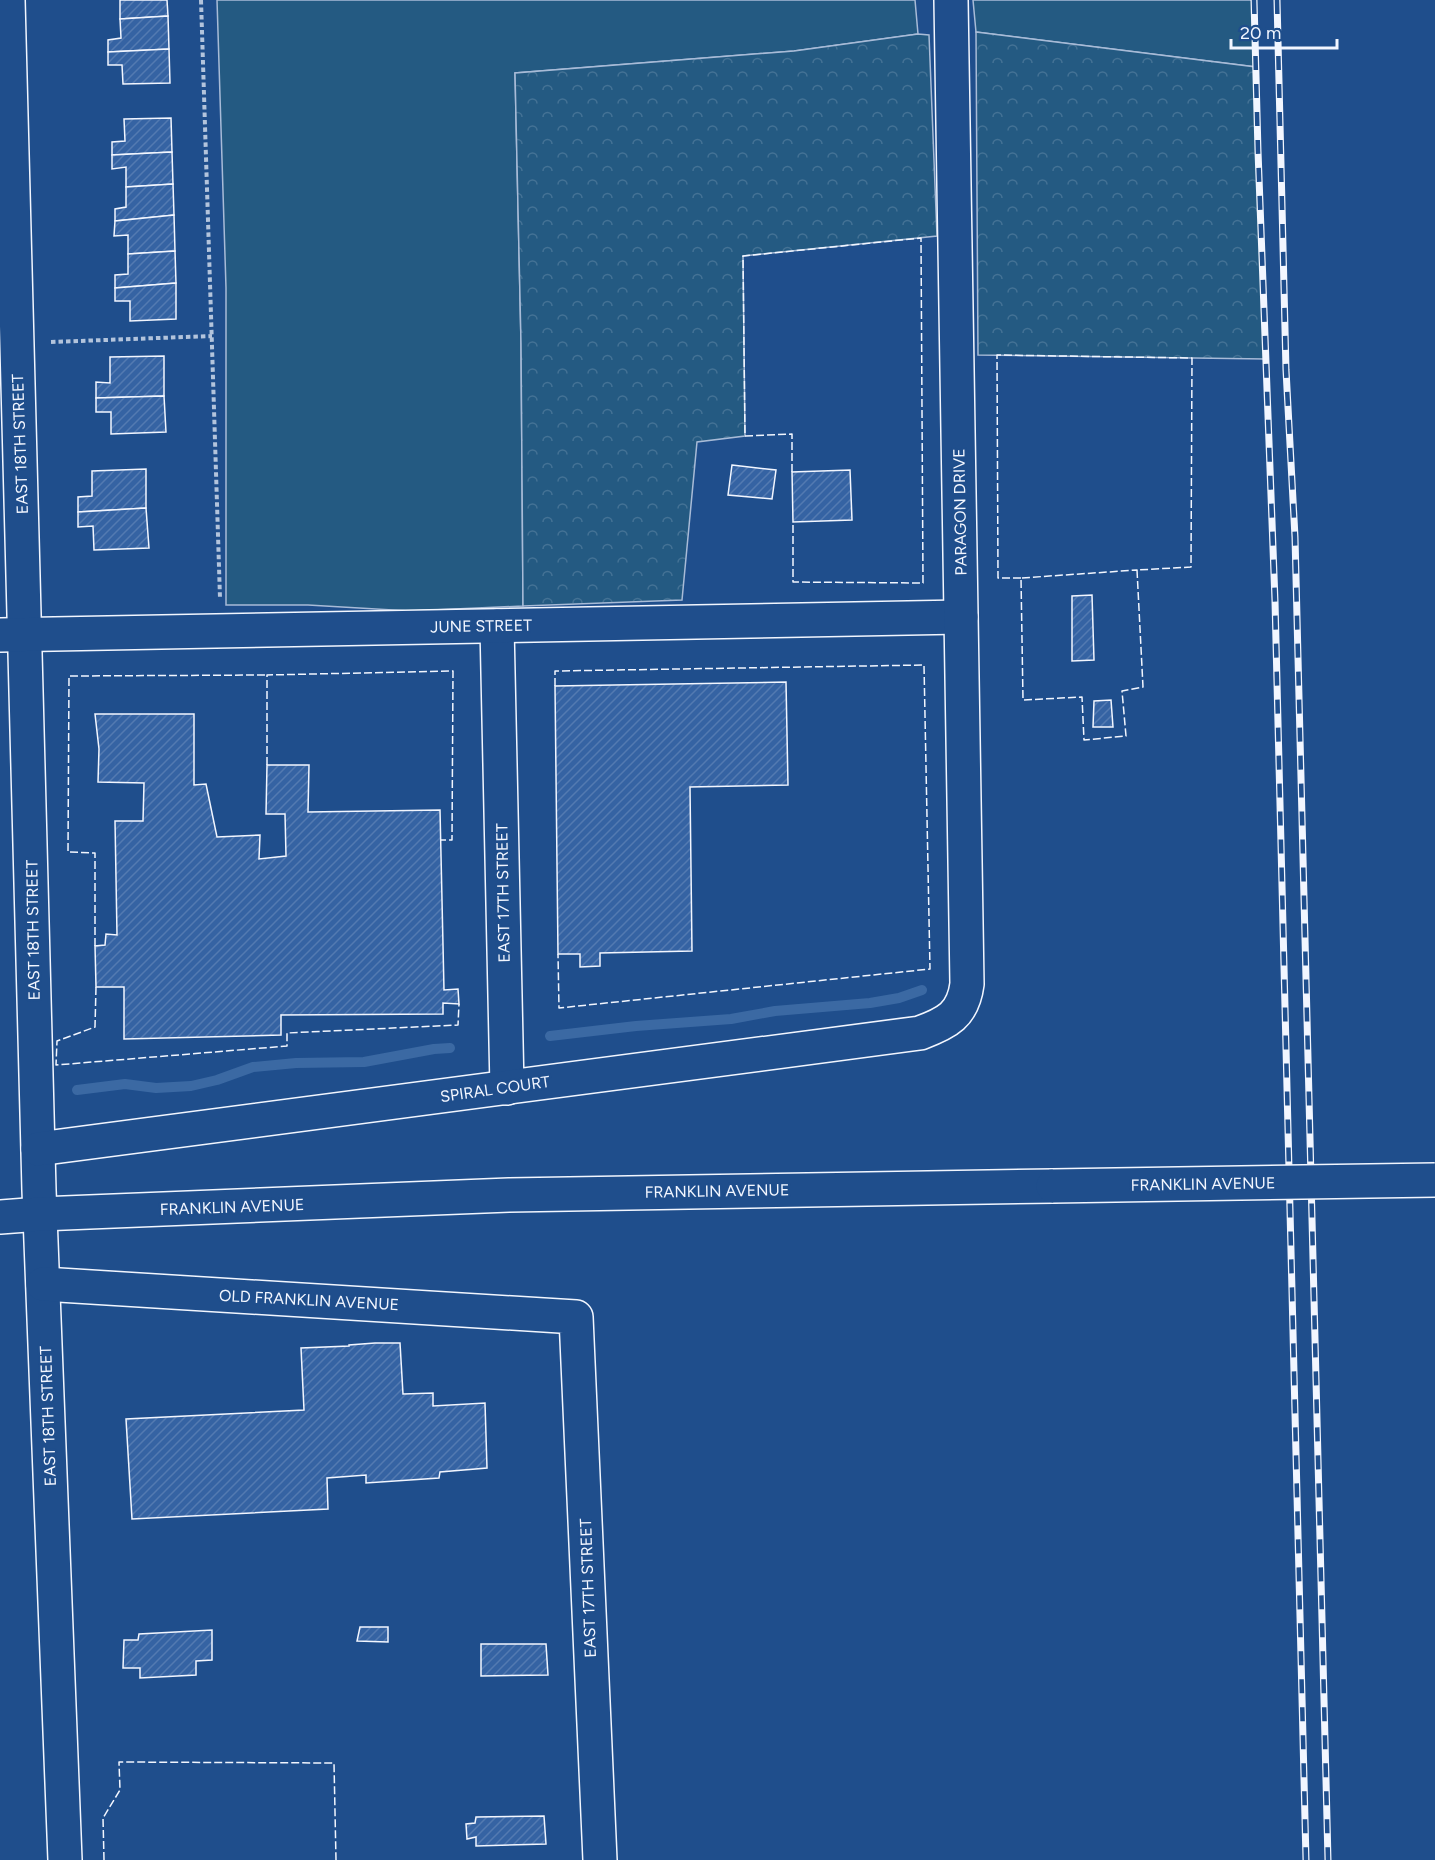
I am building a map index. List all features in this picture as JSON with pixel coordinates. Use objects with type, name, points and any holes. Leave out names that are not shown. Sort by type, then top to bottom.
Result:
[{"type":"street","name":"EAST 18TH STREET","points":[[8,0],[13,635],[38,1149],[64,1860]]},
{"type":"street","name":"PARAGON DRIVE","points":[[950,1020],[965,996],[967,984],[951,0]]},
{"type":"street","name":"JUNE STREET","points":[[13,635],[961,617]]},
{"type":"street","name":"EAST 17TH STREET","points":[[497,626],[507,1088]]},
{"type":"street","name":"SPIRAL COURT","points":[[38,1149],[920,1033],[950,1020]]},
{"type":"street","name":"FRANKLIN AVENUE","points":[[0,1217],[509,1195],[1435,1180]]},
{"type":"street","name":"OLD FRANKLIN AVENUE","points":[[43,1284],[576,1317]]},
{"type":"street","name":"EAST 17TH STREET","points":[[576,1317],[600,1860]]},
{"type":"path","points":[[201,0],[220,602]]},
{"type":"path","points":[[51,342],[212,336]]},
{"type":"green space","points":[[217,0],[915,0],[918,34],[794,51],[515,73],[521,343],[523,606],[410,611],[308,605],[226,605],[226,288]]},
{"type":"green space","points":[[973,0],[1253,0],[1256,67],[976,32]]},
{"type":"green space","points":[[976,32],[1256,67],[1265,359],[978,355]]},
{"type":"green space","points":[[918,34],[929,35],[937,236],[743,256],[745,436],[697,442],[682,600],[523,606],[521,343],[515,73],[794,51]]},
{"type":"building","points":[[120,0],[167,0],[168,16],[120,19]]},
{"type":"building","points":[[168,16],[169,49],[108,52],[108,40],[121,38],[120,19]]},
{"type":"building","points":[[169,49],[170,83],[123,84],[122,65],[108,65],[108,52]]},
{"type":"building","points":[[171,118],[172,152],[112,155],[112,142],[125,141],[124,119]]},
{"type":"building","points":[[172,152],[173,184],[126,187],[126,167],[112,169],[112,155]]},
{"type":"building","points":[[173,184],[174,215],[115,221],[115,209],[126,207],[126,187]]},
{"type":"building","points":[[174,215],[175,251],[128,254],[128,235],[114,236],[115,221]]},
{"type":"building","points":[[175,251],[176,283],[115,288],[115,275],[128,274],[128,254]]},
{"type":"building","points":[[176,283],[176,319],[130,321],[130,301],[115,301],[115,288]]},
{"type":"building","points":[[164,356],[164,396],[96,398],[96,382],[110,383],[110,357]]},
{"type":"building","points":[[164,396],[166,432],[111,434],[111,412],[96,412],[96,398]]},
{"type":"building","points":[[732,465],[776,470],[772,499],[728,495]]},
{"type":"building","points":[[146,469],[146,508],[78,512],[78,497],[92,496],[92,471]]},
{"type":"building","points":[[850,470],[852,520],[793,522],[792,472]]},
{"type":"building","points":[[146,508],[149,548],[94,550],[93,526],[78,527],[78,512]]},
{"type":"building","points":[[1092,595],[1094,660],[1072,661],[1072,596]]},
{"type":"building","points":[[786,682],[788,785],[690,787],[692,951],[600,953],[600,966],[580,967],[580,954],[558,954],[555,686]]},
{"type":"building","points":[[1111,700],[1113,727],[1093,727],[1094,701]]},
{"type":"building","points":[[95,714],[194,714],[194,785],[206,784],[217,837],[260,835],[259,859],[286,856],[285,814],[266,814],[267,765],[309,765],[308,812],[440,810],[444,990],[458,989],[459,1004],[443,1003],[443,1014],[281,1015],[281,1035],[124,1039],[124,987],[96,987],[95,946],[105,945],[106,934],[117,935],[115,821],[143,821],[144,783],[98,782],[99,749]]},
{"type":"building","points":[[400,1343],[403,1394],[433,1393],[433,1406],[485,1403],[487,1468],[440,1472],[439,1478],[366,1483],[366,1475],[327,1478],[328,1509],[132,1519],[126,1419],[304,1410],[301,1348]]},
{"type":"building","points":[[360,1627],[388,1627],[388,1642],[357,1641]]},
{"type":"building","points":[[212,1630],[212,1660],[196,1661],[196,1675],[140,1678],[140,1668],[123,1668],[124,1640],[138,1640],[139,1634]]},
{"type":"building","points":[[481,1644],[546,1644],[548,1675],[481,1676]]},
{"type":"building","points":[[544,1816],[546,1844],[476,1846],[476,1837],[467,1839],[466,1824],[475,1823],[476,1817]]},
{"type":"waterway","points":[[550,1036],[870,1003],[899,998],[922,990]]},
{"type":"waterway","points":[[77,1090],[125,1084],[156,1088],[191,1086],[217,1080],[253,1067],[296,1063],[364,1062],[450,1048]]},
{"type":"railway","points":[[1254,0],[1275,601],[1306,1860]]},
{"type":"railway","points":[[1277,0],[1286,370],[1295,537],[1328,1860]]},
{"type":"fence","points":[[792,472],[792,434],[745,436],[743,256],[921,238],[923,583],[793,582],[793,522]]},
{"type":"fence","points":[[1021,578],[998,578],[997,355],[1192,358],[1191,567],[1137,570]]},
{"type":"fence","points":[[1137,570],[1143,687],[1122,691],[1126,736],[1084,740],[1082,697],[1023,700],[1021,578],[1137,570]]},
{"type":"fence","points":[[555,686],[555,671],[924,665],[930,969],[559,1008],[558,954]]},
{"type":"fence","points":[[267,765],[267,675],[453,671],[452,840],[440,840]]},
{"type":"fence","points":[[95,946],[95,853],[68,852],[69,676],[267,675]]},
{"type":"fence","points":[[96,987],[95,1027],[57,1041],[56,1065],[287,1046],[287,1033],[458,1025],[459,1004]]},
{"type":"fence","points":[[104,1860],[103,1818],[120,1790],[119,1762],[334,1763],[336,1860]]}]
